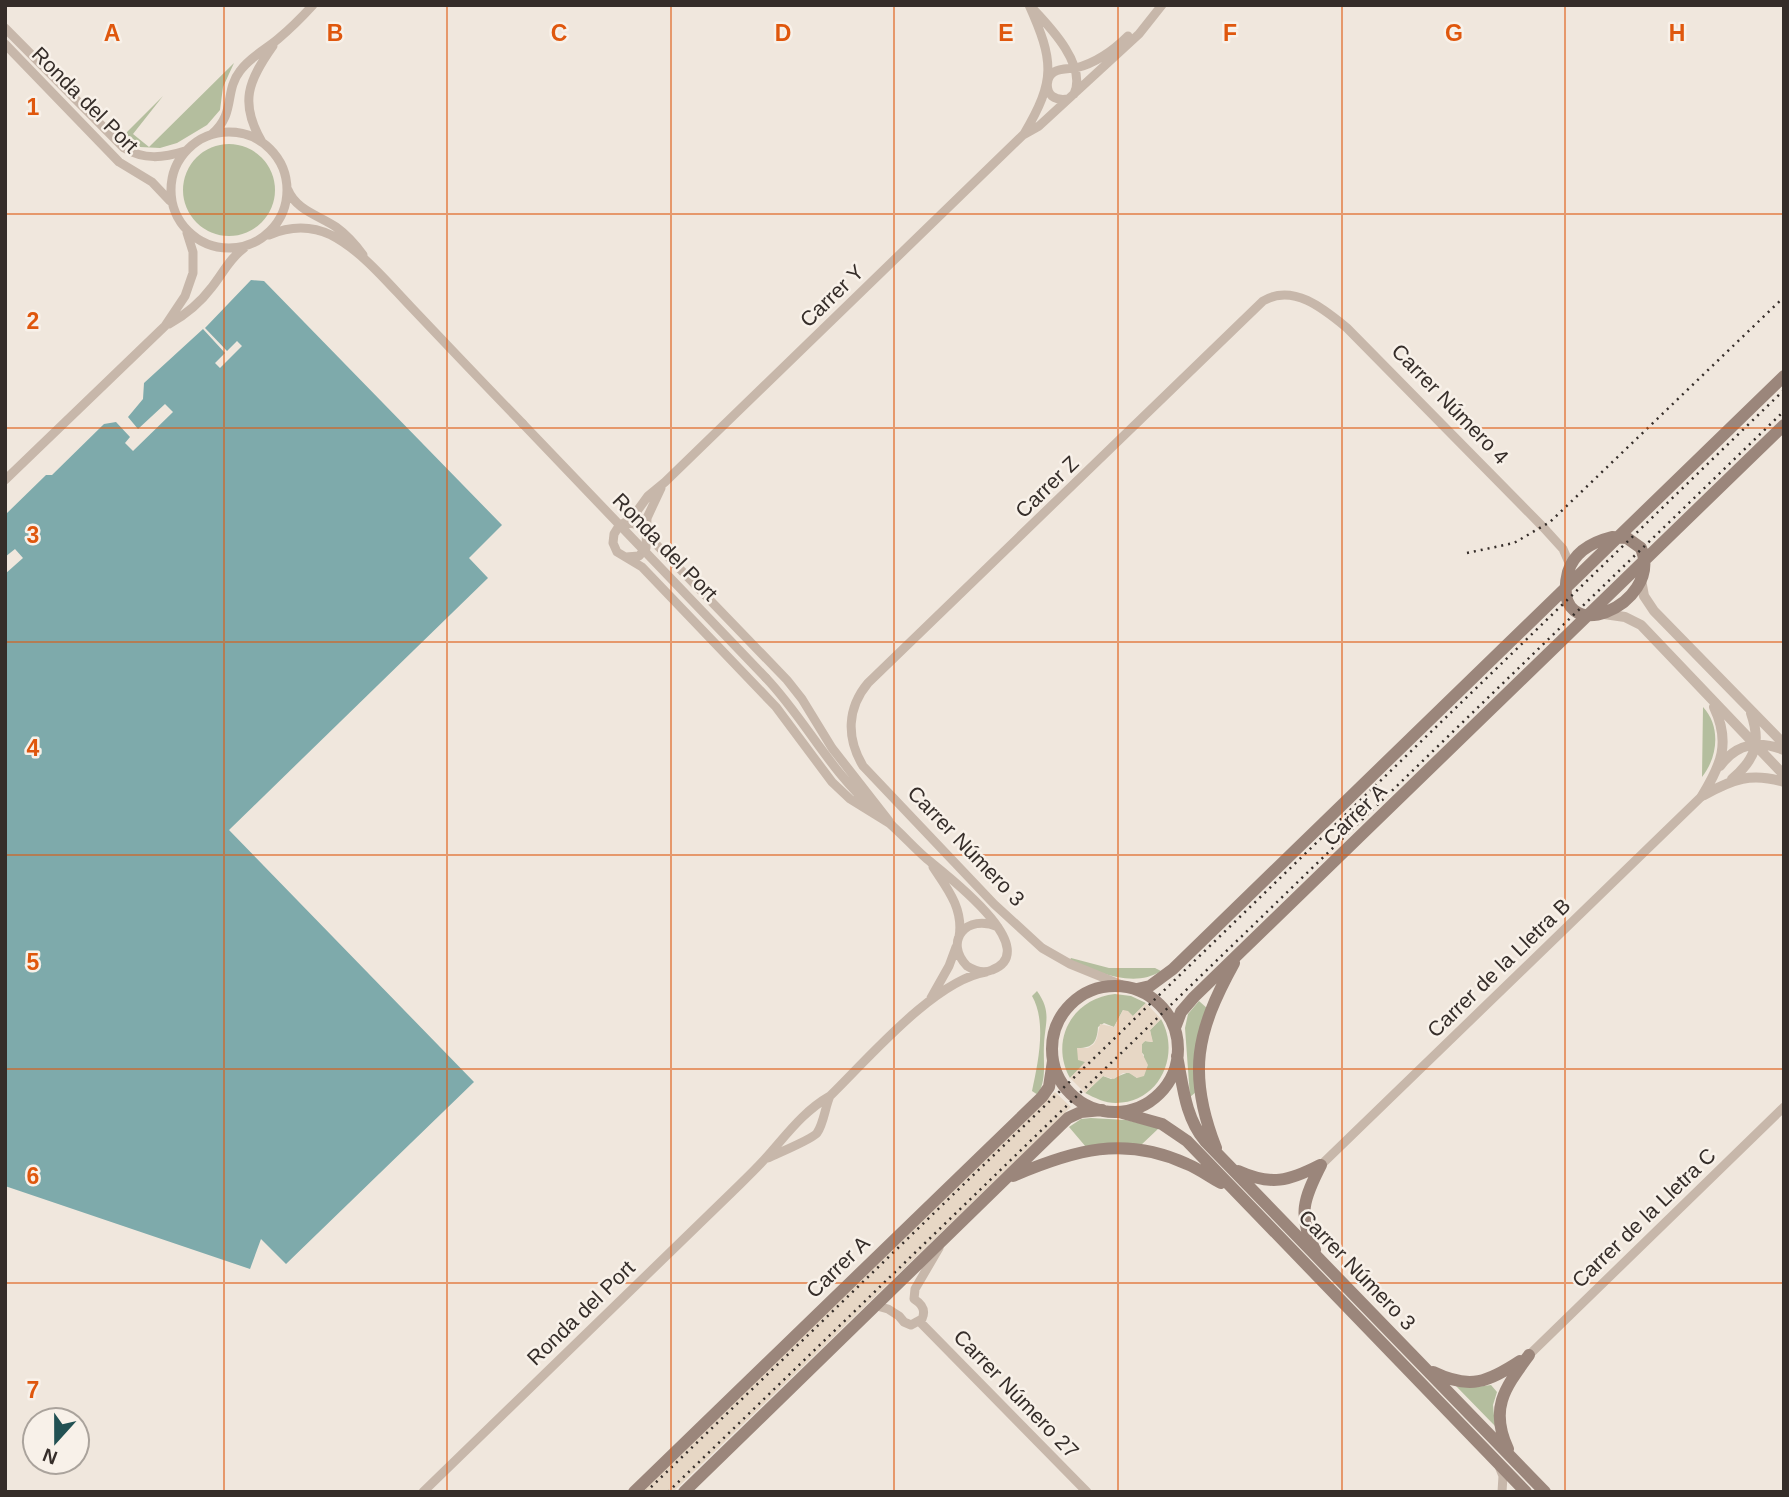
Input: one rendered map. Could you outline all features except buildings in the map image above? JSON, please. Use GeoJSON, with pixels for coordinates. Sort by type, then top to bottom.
{"type":"FeatureCollection","features":[{"type":"Feature","properties":{"kind":"main road"},"geometry":{"type":"LineString","coordinates":[[1565,590],[1784,376]]}},
{"type":"Feature","properties":{"kind":"main road"},"geometry":{"type":"LineString","coordinates":[[1586,616],[1784,425]]}},
{"type":"Feature","properties":{"kind":"main road"},"geometry":{"type":"LineString","coordinates":[[1618,537],[1637,543],[1641,548],[1644,561],[1641,578],[1624,603],[1604,614],[1586,616],[1574,611],[1569,606],[1565,590],[1570,565],[1579,552],[1603,539],[1618,537]]}},
{"type":"Feature","properties":{"kind":"main road","name":"Carrer A"},"geometry":{"type":"LineString","coordinates":[[1133,988],[1150,986],[1173,969],[1565,590]]}},
{"type":"Feature","properties":{"kind":"main road","name":"Carrer A"},"geometry":{"type":"LineString","coordinates":[[1175,1028],[1184,1008],[1586,616]]}},
{"type":"Feature","properties":{"kind":"main road"},"geometry":{"type":"LineString","coordinates":[[1219,1155],[1206,1123],[1200,1096],[1199,1055],[1210,1012],[1240,952]]}},
{"type":"Feature","properties":{"kind":"main road"},"geometry":{"type":"LineString","coordinates":[[684,1492],[1068,1118],[1081,1112],[1119,1112],[1143,1106],[1158,1096],[1173,1075],[1177,1056],[1175,1028],[1161,1004],[1133,988],[1097,988],[1072,1002],[1057,1024],[1052,1046],[1053,1061],[1061,1080],[1071,1093],[1102,1110]]}},
{"type":"Feature","properties":{"kind":"main road","name":"Carrer Número 3"},"geometry":{"type":"LineString","coordinates":[[1177,1056],[1193,1124],[1219,1155],[1545,1492]]}},
{"type":"Feature","properties":{"kind":"main road","name":"Carrer A"},"geometry":{"type":"LineString","coordinates":[[634,1492],[1042,1097],[1049,1087],[1053,1061]]}},
{"type":"Feature","properties":{"kind":"main road","name":"Carrer Número 3"},"geometry":{"type":"LineString","coordinates":[[1119,1112],[1154,1120],[1175,1132],[1199,1154],[1526,1492]]}},
{"type":"Feature","properties":{"kind":"main road"},"geometry":{"type":"LineString","coordinates":[[1007,1179],[1081,1151],[1118,1147],[1173,1158],[1229,1187]]}},
{"type":"Feature","properties":{"kind":"main road"},"geometry":{"type":"LineString","coordinates":[[1231,1167],[1258,1178],[1279,1181],[1298,1177],[1321,1165]]}},
{"type":"Feature","properties":{"kind":"main road"},"geometry":{"type":"LineString","coordinates":[[1320,1260],[1308,1236],[1304,1208],[1305,1198],[1321,1165]]}},
{"type":"Feature","properties":{"kind":"main road"},"geometry":{"type":"LineString","coordinates":[[1426,1369],[1452,1380],[1480,1382],[1498,1375],[1529,1355]]}},
{"type":"Feature","properties":{"kind":"main road"},"geometry":{"type":"LineString","coordinates":[[1512,1457],[1500,1428],[1499,1406],[1505,1388],[1529,1355]]}},
{"type":"Feature","properties":{"kind":"street"},"geometry":{"type":"LineString","coordinates":[[5,480],[165,326],[186,296],[193,274],[193,252],[173,206],[171,182],[178,162],[186,150],[220,127],[228,114],[232,87],[238,74],[313,5]]}},
{"type":"Feature","properties":{"kind":"street"},"geometry":{"type":"LineString","coordinates":[[1029,5],[1058,36],[1074,68],[1077,81],[1072,97]]}},
{"type":"Feature","properties":{"kind":"street"},"geometry":{"type":"LineString","coordinates":[[1029,5],[1046,45],[1048,89],[1052,96],[1060,100],[1072,97]]}},
{"type":"Feature","properties":{"kind":"street"},"geometry":{"type":"LineString","coordinates":[[1023,135],[1040,106],[1047,81],[1053,72],[1074,68],[1111,51],[1155,5]]}},
{"type":"Feature","properties":{"kind":"street"},"geometry":{"type":"LineString","coordinates":[[1023,135],[1039,126],[1072,97],[1145,28],[1163,5]]}},
{"type":"Feature","properties":{"kind":"street","name":"Ronda del Port"},"geometry":{"type":"LineString","coordinates":[[5,28],[124,148],[137,155],[156,157],[186,150]]}},
{"type":"Feature","properties":{"kind":"street"},"geometry":{"type":"LineString","coordinates":[[263,143],[250,116],[248,97],[257,68],[278,39]]}},
{"type":"Feature","properties":{"kind":"street","name":"Ronda del Port"},"geometry":{"type":"LineString","coordinates":[[5,44],[119,163],[160,188],[173,206]]}},
{"type":"Feature","properties":{"kind":"street"},"geometry":{"type":"LineString","coordinates":[[1063,70],[1074,74],[1077,81]]}},
{"type":"Feature","properties":{"kind":"street"},"geometry":{"type":"LineString","coordinates":[[208,137],[236,133],[251,136],[263,143],[279,160],[295,202],[346,235],[370,265]]}},
{"type":"Feature","properties":{"kind":"street","name":"Carrer Y"},"geometry":{"type":"LineString","coordinates":[[624,524],[632,518],[648,496],[1023,135]]}},
{"type":"Feature","properties":{"kind":"street"},"geometry":{"type":"LineString","coordinates":[[260,238],[279,219],[286,201],[287,186]]}},
{"type":"Feature","properties":{"kind":"street"},"geometry":{"type":"LineString","coordinates":[[184,227],[204,243],[215,246],[227,248],[250,244]]}},
{"type":"Feature","properties":{"kind":"street"},"geometry":{"type":"LineString","coordinates":[[165,326],[190,312],[230,260],[250,244],[289,228],[314,229],[338,240],[370,265]]}},
{"type":"Feature","properties":{"kind":"street","name":"Ronda del Port"},"geometry":{"type":"LineString","coordinates":[[370,265],[766,678],[794,708],[836,771],[927,859]]}},
{"type":"Feature","properties":{"kind":"street","name":"Carrer Número 4"},"geometry":{"type":"LineString","coordinates":[[1282,294],[1307,301],[1347,328],[1550,534],[1563,549],[1570,565]]}},
{"type":"Feature","properties":{"kind":"street","name":"Carrer Z"},"geometry":{"type":"LineString","coordinates":[[851,718],[858,698],[869,683],[1263,301],[1282,294]]}},
{"type":"Feature","properties":{"kind":"street"},"geometry":{"type":"LineString","coordinates":[[624,557],[635,557],[644,552],[647,544],[647,518],[664,482]]}},
{"type":"Feature","properties":{"kind":"street"},"geometry":{"type":"LineString","coordinates":[[624,524],[637,524],[787,680],[832,748],[892,825],[842,793],[776,707],[642,567],[617,552],[613,543],[616,530],[624,524]]}},
{"type":"Feature","properties":{"kind":"street"},"geometry":{"type":"LineString","coordinates":[[1641,578],[1644,596],[1654,611],[1784,744]]}},
{"type":"Feature","properties":{"kind":"street"},"geometry":{"type":"LineString","coordinates":[[1604,614],[1625,617],[1641,625],[1784,775]]}},
{"type":"Feature","properties":{"kind":"street"},"geometry":{"type":"LineString","coordinates":[[1711,699],[1722,728],[1723,747],[1717,772]]}},
{"type":"Feature","properties":{"kind":"street"},"geometry":{"type":"LineString","coordinates":[[1702,796],[1727,783],[1747,766],[1755,744],[1756,727],[1750,709]]}},
{"type":"Feature","properties":{"kind":"street","name":"Carrer Número 3"},"geometry":{"type":"LineString","coordinates":[[851,718],[853,746],[863,766],[1000,909],[1055,957],[1133,988]]}},
{"type":"Feature","properties":{"kind":"street"},"geometry":{"type":"LineString","coordinates":[[1702,796],[1734,750],[1755,744],[1784,750]]}},
{"type":"Feature","properties":{"kind":"street"},"geometry":{"type":"LineString","coordinates":[[1727,783],[1755,776],[1784,782]]}},
{"type":"Feature","properties":{"kind":"street","name":"Carrer de la Lletra B"},"geometry":{"type":"LineString","coordinates":[[1321,1165],[1702,796]]}},
{"type":"Feature","properties":{"kind":"street"},"geometry":{"type":"LineString","coordinates":[[927,859],[951,877],[998,926],[1006,938],[1007,954],[999,966],[986,972],[968,975],[930,999]]}},
{"type":"Feature","properties":{"kind":"street","name":"Carrer Número 3"},"geometry":{"type":"LineString","coordinates":[[927,859],[955,902],[960,920],[958,941]]}},
{"type":"Feature","properties":{"kind":"street"},"geometry":{"type":"LineString","coordinates":[[930,999],[949,966],[965,928],[976,922],[998,926]]}},
{"type":"Feature","properties":{"kind":"street"},"geometry":{"type":"LineString","coordinates":[[958,941],[959,957],[967,966],[986,972]]}},
{"type":"Feature","properties":{"kind":"street","name":"Ronda del Port"},"geometry":{"type":"LineString","coordinates":[[423,1492],[764,1160],[797,1122],[816,1104],[830,1096],[930,999]]}},
{"type":"Feature","properties":{"kind":"street","name":"Ronda del Port"},"geometry":{"type":"LineString","coordinates":[[764,1160],[817,1134],[830,1096]]}},
{"type":"Feature","properties":{"kind":"street","name":"Carrer de la Lletra C"},"geometry":{"type":"LineString","coordinates":[[1529,1355],[1784,1107]]}},
{"type":"Feature","properties":{"kind":"street"},"geometry":{"type":"LineString","coordinates":[[877,1306],[888,1308],[907,1324],[920,1322],[924,1311],[914,1299],[915,1289],[943,1240]]}},
{"type":"Feature","properties":{"kind":"street","name":"Carrer Número 27"},"geometry":{"type":"LineString","coordinates":[[920,1322],[1087,1492]]}},
{"type":"Feature","properties":{"kind":"street"},"geometry":{"type":"LineString","coordinates":[[1497,1461],[1503,1476],[1502,1492]]}},
{"type":"Feature","properties":{"kind":"green space"},"geometry":{"type":"Polygon","coordinates":[[[234,63],[223,87],[220,110],[207,125],[177,143],[160,148],[140,147],[122,137],[163,96],[133,134],[149,147],[234,63]]]}},
{"type":"Feature","properties":{"kind":"green space"},"geometry":{"type":"Polygon","coordinates":[[[229,144],[247,148],[261,158],[271,172],[275,190],[271,208],[261,222],[247,232],[229,236],[211,232],[197,222],[187,208],[183,190],[187,172],[197,158],[211,148],[229,144]]]}},
{"type":"Feature","properties":{"kind":"green space"},"geometry":{"type":"Polygon","coordinates":[[[1703,707],[1713,723],[1715,742],[1711,760],[1702,777],[1703,707]]]}},
{"type":"Feature","properties":{"kind":"green space"},"geometry":{"type":"Polygon","coordinates":[[[1071,958],[1109,968],[1155,968],[1161,971],[1150,976],[1127,978],[1091,969],[1069,961],[1071,958]]]}},
{"type":"Feature","properties":{"kind":"green space"},"geometry":{"type":"Polygon","coordinates":[[[1037,991],[1045,1005],[1046,1017],[1044,1076],[1038,1095],[1032,1091],[1040,1043],[1037,1006],[1032,996],[1037,991]]]}},
{"type":"Feature","properties":{"kind":"green space"},"geometry":{"type":"Polygon","coordinates":[[[1115,994],[1131,996],[1146,1003],[1132,1017],[1123,1010],[1114,1027],[1104,1023],[1098,1027],[1093,1043],[1078,1048],[1078,1059],[1086,1062],[1070,1078],[1062,1049],[1069,1023],[1087,1003],[1115,994]]]}},
{"type":"Feature","properties":{"kind":"green space"},"geometry":{"type":"Polygon","coordinates":[[[1199,1001],[1208,1009],[1196,1092],[1190,1097],[1185,1028],[1188,1014],[1199,1001]]]}},
{"type":"Feature","properties":{"kind":"green space"},"geometry":{"type":"Polygon","coordinates":[[[1161,1019],[1169,1047],[1167,1061],[1155,1086],[1131,1101],[1116,1103],[1085,1093],[1103,1076],[1111,1079],[1129,1072],[1137,1078],[1144,1055],[1141,1046],[1145,1041],[1152,1042],[1150,1030],[1161,1019]]]}},
{"type":"Feature","properties":{"kind":"green space"},"geometry":{"type":"Polygon","coordinates":[[[1081,1119],[1126,1120],[1159,1128],[1140,1146],[1086,1147],[1069,1127],[1081,1119]]]}},
{"type":"Feature","properties":{"kind":"green space"},"geometry":{"type":"Polygon","coordinates":[[[1455,1385],[1491,1385],[1497,1392],[1493,1405],[1495,1426],[1455,1385]]]}},
{"type":"Feature","properties":{"kind":"shaded area"},"geometry":{"type":"Polygon","coordinates":[[[1146,1003],[1161,1019],[1150,1030],[1153,1042],[1145,1041],[1142,1044],[1142,1053],[1148,1065],[1144,1076],[1137,1078],[1123,1073],[1114,1079],[1103,1076],[1085,1093],[1070,1078],[1085,1062],[1078,1060],[1077,1048],[1088,1048],[1094,1044],[1100,1024],[1114,1027],[1123,1010],[1133,1016],[1146,1003]]]}},
{"type":"Feature","properties":{"kind":"shaded area"},"geometry":{"type":"Polygon","coordinates":[[[1055,1092],[1071,1107],[673,1492],[642,1492],[1055,1092]]]}},
{"type":"Feature","properties":{"kind":"water"},"geometry":{"type":"Polygon","coordinates":[[[251,280],[264,281],[502,525],[469,558],[488,578],[229,830],[474,1082],[286,1264],[261,1239],[250,1269],[5,1186],[5,574],[23,558],[15,549],[5,557],[5,515],[46,475],[52,475],[104,424],[116,422],[130,437],[125,443],[133,451],[173,412],[165,404],[138,429],[128,417],[143,399],[144,383],[203,329],[225,353],[215,363],[220,368],[242,346],[237,341],[227,351],[205,328],[251,280]]]}},
{"type":"Feature","properties":{"kind":"railway"},"geometry":{"type":"LineString","coordinates":[[1467,553],[1514,543],[1550,522],[1784,297]]}},
{"type":"Feature","properties":{"kind":"railway"},"geometry":{"type":"LineString","coordinates":[[646,1492],[1784,390]]}},
{"type":"Feature","properties":{"kind":"railway"},"geometry":{"type":"LineString","coordinates":[[668,1492],[1784,411]]}}]}
